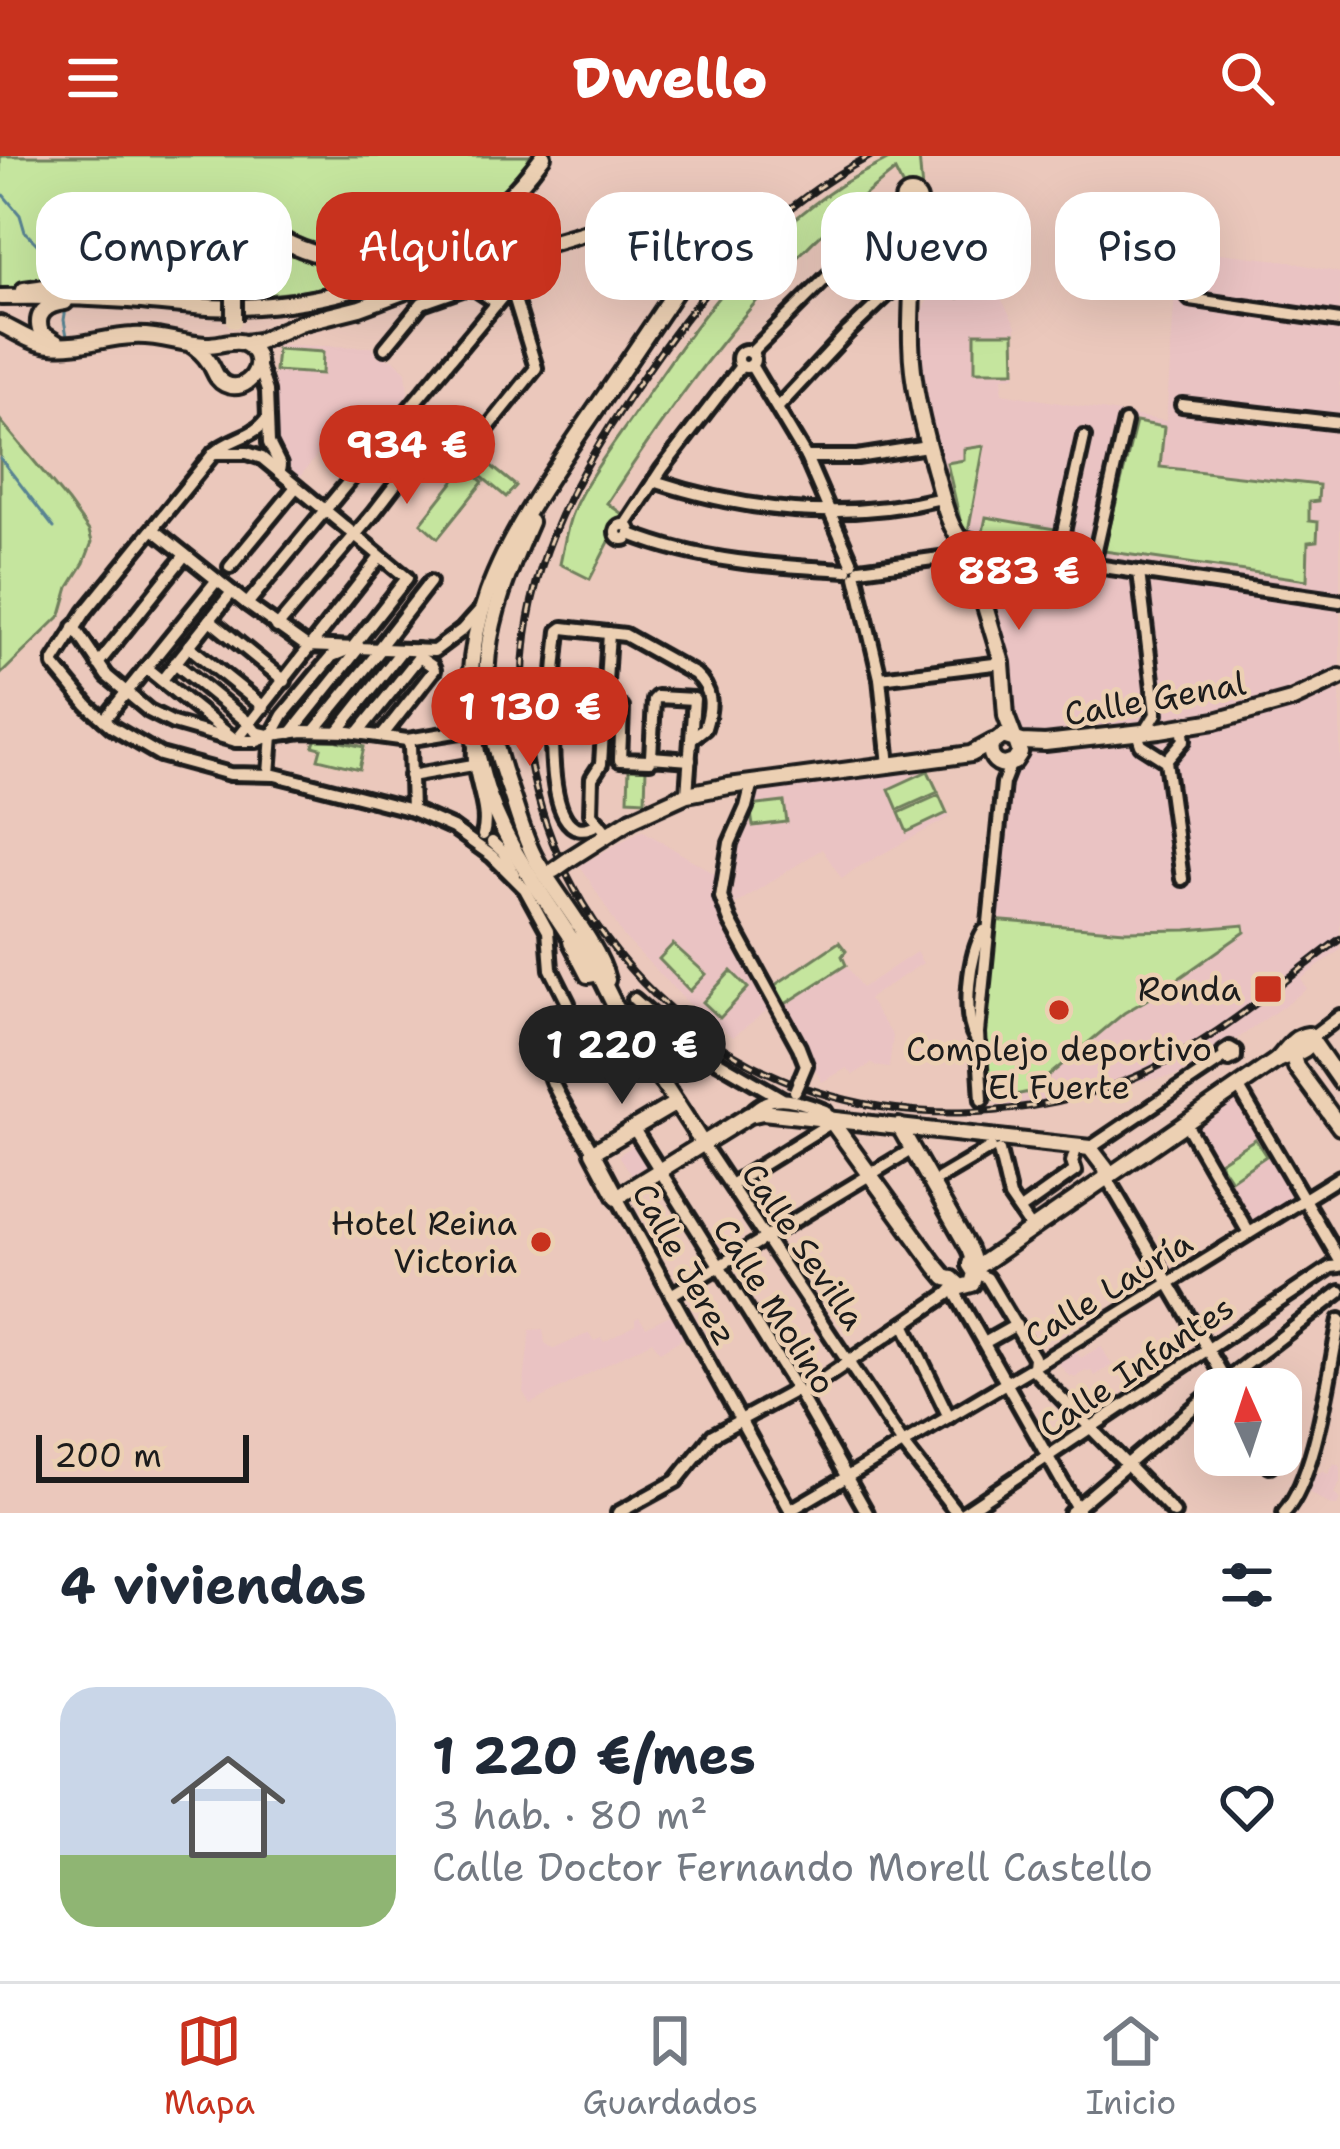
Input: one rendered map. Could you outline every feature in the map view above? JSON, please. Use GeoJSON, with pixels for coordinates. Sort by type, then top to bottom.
{"type":"FeatureCollection","features":[{"type":"Feature","properties":{"kind":"main road"},"geometry":{"type":"LineString","coordinates":[[514,192],[543,156]]}},
{"type":"Feature","properties":{"kind":"main road"},"geometry":{"type":"LineString","coordinates":[[561,240],[665,209],[694,214],[703,242],[698,258],[575,439]]}},
{"type":"Feature","properties":{"kind":"main road"},"geometry":{"type":"LineString","coordinates":[[0,294],[36,288]]}},
{"type":"Feature","properties":{"kind":"main road"},"geometry":{"type":"LineString","coordinates":[[0,294],[36,296]]}},
{"type":"Feature","properties":{"kind":"main road"},"geometry":{"type":"LineString","coordinates":[[117,300],[227,307],[316,297]]}},
{"type":"Feature","properties":{"kind":"main road"},"geometry":{"type":"LineString","coordinates":[[61,345],[41,333],[40,314],[49,304],[74,300]]}},
{"type":"Feature","properties":{"kind":"main road"},"geometry":{"type":"LineString","coordinates":[[212,367],[214,354],[225,344],[234,323],[234,300]]}},
{"type":"Feature","properties":{"kind":"main road"},"geometry":{"type":"LineString","coordinates":[[0,324],[43,344],[134,335],[189,343],[244,343],[382,300]]}},
{"type":"Feature","properties":{"kind":"main road"},"geometry":{"type":"LineString","coordinates":[[912,300],[913,370],[927,446],[958,549],[974,543],[1002,663],[1006,716],[1020,747],[1005,762]]}},
{"type":"Feature","properties":{"kind":"main road"},"geometry":{"type":"LineString","coordinates":[[234,323],[257,360]]}},
{"type":"Feature","properties":{"kind":"main road"},"geometry":{"type":"LineString","coordinates":[[189,343],[230,386],[244,384],[254,375],[257,360],[275,334]]}},
{"type":"Feature","properties":{"kind":"main road","name":"Calle Sevilla"},"geometry":{"type":"LineString","coordinates":[[575,439],[509,542],[473,622],[478,678],[488,700],[492,734],[529,844],[549,872],[598,966]]}},
{"type":"Feature","properties":{"kind":"main road","name":"Calle Sevilla"},"geometry":{"type":"LineString","coordinates":[[575,439],[507,573],[471,701],[483,778],[505,834],[570,937],[584,971],[593,976],[598,966]]}},
{"type":"Feature","properties":{"kind":"main road"},"geometry":{"type":"LineString","coordinates":[[473,622],[488,640]]}},
{"type":"Feature","properties":{"kind":"main road","name":"Calle Genal"},"geometry":{"type":"LineString","coordinates":[[1016,740],[1045,743],[1215,721],[1291,700],[1340,677]]}},
{"type":"Feature","properties":{"kind":"main road"},"geometry":{"type":"LineString","coordinates":[[471,701],[477,694],[488,700]]}},
{"type":"Feature","properties":{"kind":"main road"},"geometry":{"type":"LineString","coordinates":[[1005,762],[990,751],[1006,716]]}},
{"type":"Feature","properties":{"kind":"main road"},"geometry":{"type":"LineString","coordinates":[[971,754],[1003,736],[1016,740]]}},
{"type":"Feature","properties":{"kind":"main road","name":"Calle Genal"},"geometry":{"type":"LineString","coordinates":[[1005,762],[1045,743]]}},
{"type":"Feature","properties":{"kind":"main road"},"geometry":{"type":"LineString","coordinates":[[549,872],[603,828],[688,794],[971,754],[1005,762]]}},
{"type":"Feature","properties":{"kind":"main road","name":"Calle Sevilla"},"geometry":{"type":"LineString","coordinates":[[598,966],[603,965],[613,1004],[702,1143]]}},
{"type":"Feature","properties":{"kind":"main road"},"geometry":{"type":"LineString","coordinates":[[973,1269],[1239,1088],[1309,1047],[1312,1036]]}},
{"type":"Feature","properties":{"kind":"main road"},"geometry":{"type":"LineString","coordinates":[[1312,1036],[1340,1081]]}},
{"type":"Feature","properties":{"kind":"main road"},"geometry":{"type":"LineString","coordinates":[[1290,1057],[1311,1076],[1340,1127]]}},
{"type":"Feature","properties":{"kind":"main road"},"geometry":{"type":"LineString","coordinates":[[593,1153],[676,1103]]}},
{"type":"Feature","properties":{"kind":"main road"},"geometry":{"type":"LineString","coordinates":[[617,1197],[759,1110],[898,1126],[990,1145],[1020,1141],[1083,1147],[1106,1169],[1107,1178]]}},
{"type":"Feature","properties":{"kind":"main road"},"geometry":{"type":"LineString","coordinates":[[831,1120],[944,1276],[955,1283]]}},
{"type":"Feature","properties":{"kind":"main road"},"geometry":{"type":"LineString","coordinates":[[898,1126],[967,1245],[973,1269]]}},
{"type":"Feature","properties":{"kind":"main road","name":"Calle Jerez"},"geometry":{"type":"LineString","coordinates":[[593,1153],[617,1197]]}},
{"type":"Feature","properties":{"kind":"main road"},"geometry":{"type":"LineString","coordinates":[[955,1283],[952,1271],[956,1265],[973,1269]]}},
{"type":"Feature","properties":{"kind":"street"},"geometry":{"type":"LineString","coordinates":[[821,282],[748,361],[654,481],[628,529],[732,562],[784,568],[854,570],[958,549]]}},
{"type":"Feature","properties":{"kind":"street"},"geometry":{"type":"LineString","coordinates":[[247,604],[496,302],[476,289],[465,288],[422,303],[386,348]]}},
{"type":"Feature","properties":{"kind":"street"},"geometry":{"type":"LineString","coordinates":[[466,454],[536,368],[516,300]]}},
{"type":"Feature","properties":{"kind":"street"},"geometry":{"type":"LineString","coordinates":[[778,407],[882,300]]}},
{"type":"Feature","properties":{"kind":"street"},"geometry":{"type":"LineString","coordinates":[[1202,300],[1340,322]]}},
{"type":"Feature","properties":{"kind":"street"},"geometry":{"type":"LineString","coordinates":[[257,360],[267,391],[269,443],[279,472]]}},
{"type":"Feature","properties":{"kind":"street"},"geometry":{"type":"LineString","coordinates":[[748,361],[806,458],[854,570],[880,678],[889,765]]}},
{"type":"Feature","properties":{"kind":"street"},"geometry":{"type":"LineString","coordinates":[[244,384],[267,398]]}},
{"type":"Feature","properties":{"kind":"street"},"geometry":{"type":"LineString","coordinates":[[1182,405],[1340,422]]}},
{"type":"Feature","properties":{"kind":"street"},"geometry":{"type":"LineString","coordinates":[[266,420],[214,453],[74,628],[98,664],[149,712],[236,741],[314,731],[407,740],[474,734],[473,765],[486,830],[481,840]]}},
{"type":"Feature","properties":{"kind":"street"},"geometry":{"type":"LineString","coordinates":[[1093,564],[1125,422]]}},
{"type":"Feature","properties":{"kind":"street"},"geometry":{"type":"LineString","coordinates":[[1057,559],[1084,437]]}},
{"type":"Feature","properties":{"kind":"street"},"geometry":{"type":"LineString","coordinates":[[277,627],[424,446]]}},
{"type":"Feature","properties":{"kind":"street"},"geometry":{"type":"LineString","coordinates":[[806,458],[857,457],[927,446]]}},
{"type":"Feature","properties":{"kind":"street"},"geometry":{"type":"LineString","coordinates":[[214,453],[254,454],[407,578],[290,733]]}},
{"type":"Feature","properties":{"kind":"street"},"geometry":{"type":"LineString","coordinates":[[654,481],[742,505],[831,512],[887,509],[942,498]]}},
{"type":"Feature","properties":{"kind":"street"},"geometry":{"type":"LineString","coordinates":[[230,567],[296,488]]}},
{"type":"Feature","properties":{"kind":"street"},"geometry":{"type":"LineString","coordinates":[[153,529],[299,643],[402,650],[418,654],[433,666],[382,736]]}},
{"type":"Feature","properties":{"kind":"street"},"geometry":{"type":"LineString","coordinates":[[98,664],[185,555]]}},
{"type":"Feature","properties":{"kind":"street"},"geometry":{"type":"LineString","coordinates":[[975,556],[1057,559],[1340,601]]}},
{"type":"Feature","properties":{"kind":"street"},"geometry":{"type":"LineString","coordinates":[[236,741],[380,557]]}},
{"type":"Feature","properties":{"kind":"street"},"geometry":{"type":"LineString","coordinates":[[1139,572],[1156,714],[1141,733],[1141,745],[1166,761]]}},
{"type":"Feature","properties":{"kind":"street"},"geometry":{"type":"LineString","coordinates":[[104,720],[217,580]]}},
{"type":"Feature","properties":{"kind":"street"},"geometry":{"type":"LineString","coordinates":[[314,731],[430,582]]}},
{"type":"Feature","properties":{"kind":"street"},"geometry":{"type":"LineString","coordinates":[[162,680],[232,592]]}},
{"type":"Feature","properties":{"kind":"street"},"geometry":{"type":"LineString","coordinates":[[209,620],[285,681]]}},
{"type":"Feature","properties":{"kind":"street"},"geometry":{"type":"LineString","coordinates":[[358,733],[418,654],[434,651],[473,622]]}},
{"type":"Feature","properties":{"kind":"street","name":"Calle Jerez"},"geometry":{"type":"LineString","coordinates":[[74,628],[54,665],[72,690],[133,741],[160,755],[230,774],[268,774],[412,810],[481,840],[515,877],[548,931],[550,969],[568,1004],[548,1036],[547,1068],[593,1153]]}},
{"type":"Feature","properties":{"kind":"street"},"geometry":{"type":"LineString","coordinates":[[603,828],[575,828],[566,822],[554,792],[559,631],[625,635],[703,681],[711,697],[709,716],[706,728],[692,738]]}},
{"type":"Feature","properties":{"kind":"street"},"geometry":{"type":"LineString","coordinates":[[603,828],[591,814],[592,778],[601,764],[609,633]]}},
{"type":"Feature","properties":{"kind":"street"},"geometry":{"type":"LineString","coordinates":[[188,646],[264,707]]}},
{"type":"Feature","properties":{"kind":"street"},"geometry":{"type":"LineString","coordinates":[[268,774],[272,735],[283,715],[332,656],[356,648]]}},
{"type":"Feature","properties":{"kind":"street"},"geometry":{"type":"LineString","coordinates":[[338,731],[402,650]]}},
{"type":"Feature","properties":{"kind":"street"},"geometry":{"type":"LineString","coordinates":[[175,663],[256,732],[272,735]]}},
{"type":"Feature","properties":{"kind":"street"},"geometry":{"type":"LineString","coordinates":[[880,678],[1002,663]]}},
{"type":"Feature","properties":{"kind":"street"},"geometry":{"type":"LineString","coordinates":[[146,668],[236,741]]}},
{"type":"Feature","properties":{"kind":"street"},"geometry":{"type":"LineString","coordinates":[[622,708],[620,760],[650,761],[656,699],[694,700],[688,794]]}},
{"type":"Feature","properties":{"kind":"street"},"geometry":{"type":"LineString","coordinates":[[1156,714],[1178,727],[1184,740],[1166,761],[1182,879]]}},
{"type":"Feature","properties":{"kind":"street"},"geometry":{"type":"LineString","coordinates":[[407,740],[412,810]]}},
{"type":"Feature","properties":{"kind":"street"},"geometry":{"type":"LineString","coordinates":[[651,757],[690,760]]}},
{"type":"Feature","properties":{"kind":"street"},"geometry":{"type":"LineString","coordinates":[[982,1100],[980,1048],[969,1023],[972,962],[989,914],[1005,762]]}},
{"type":"Feature","properties":{"kind":"street"},"geometry":{"type":"LineString","coordinates":[[410,776],[473,765]]}},
{"type":"Feature","properties":{"kind":"street"},"geometry":{"type":"LineString","coordinates":[[752,783],[730,843],[721,897],[806,1065],[789,1096],[759,1110]]}},
{"type":"Feature","properties":{"kind":"street"},"geometry":{"type":"LineString","coordinates":[[634,999],[681,1040],[826,1111],[831,1120],[732,1184]]}},
{"type":"Feature","properties":{"kind":"street"},"geometry":{"type":"LineString","coordinates":[[1312,1036],[1340,1016]]}},
{"type":"Feature","properties":{"kind":"street"},"geometry":{"type":"LineString","coordinates":[[1020,1210],[1075,1171],[1072,1162],[1083,1147],[1225,1057]]}},
{"type":"Feature","properties":{"kind":"street"},"geometry":{"type":"LineString","coordinates":[[1239,1088],[1340,1263]]}},
{"type":"Feature","properties":{"kind":"street"},"geometry":{"type":"LineString","coordinates":[[1186,1124],[1249,1233]]}},
{"type":"Feature","properties":{"kind":"street","name":"Calle Molino"},"geometry":{"type":"LineString","coordinates":[[634,1129],[867,1513]]}},
{"type":"Feature","properties":{"kind":"street","name":"Calle Sevilla"},"geometry":{"type":"LineString","coordinates":[[702,1143],[903,1444],[960,1513]]}},
{"type":"Feature","properties":{"kind":"street"},"geometry":{"type":"LineString","coordinates":[[940,1178],[990,1145],[1008,1178],[1010,1197],[1032,1228]]}},
{"type":"Feature","properties":{"kind":"street"},"geometry":{"type":"LineString","coordinates":[[671,1295],[911,1150]]}},
{"type":"Feature","properties":{"kind":"street","name":"Calle Lauría"},"geometry":{"type":"LineString","coordinates":[[792,1511],[1340,1177]]}},
{"type":"Feature","properties":{"kind":"street"},"geometry":{"type":"LineString","coordinates":[[1107,1178],[1219,1368]]}},
{"type":"Feature","properties":{"kind":"street","name":"Calle Jerez"},"geometry":{"type":"LineString","coordinates":[[617,1197],[792,1511]]}},
{"type":"Feature","properties":{"kind":"street","name":"Calle Infantes"},"geometry":{"type":"LineString","coordinates":[[960,1513],[1340,1263]]}},
{"type":"Feature","properties":{"kind":"street"},"geometry":{"type":"LineString","coordinates":[[973,1269],[987,1278],[1016,1325],[1034,1357],[1033,1367],[1174,1513]]}},
{"type":"Feature","properties":{"kind":"street"},"geometry":{"type":"LineString","coordinates":[[623,1512],[676,1481],[709,1440],[849,1362],[955,1283]]}},
{"type":"Feature","properties":{"kind":"street"},"geometry":{"type":"LineString","coordinates":[[955,1283],[957,1296],[1075,1511],[1194,1411]]}},
{"type":"Feature","properties":{"kind":"street"},"geometry":{"type":"LineString","coordinates":[[1248,1368],[1340,1292]]}},
{"type":"Feature","properties":{"kind":"street"},"geometry":{"type":"LineString","coordinates":[[1284,1513],[1298,1496],[1340,1320]]}},
{"type":"Feature","properties":{"kind":"street"},"geometry":{"type":"LineString","coordinates":[[904,1324],[949,1417]]}},
{"type":"Feature","properties":{"kind":"street"},"geometry":{"type":"LineString","coordinates":[[984,1343],[1016,1325]]}},
{"type":"Feature","properties":{"kind":"shaded area"},"geometry":{"type":"Polygon","coordinates":[[[1220,253],[1340,273],[1340,950],[1301,979],[1307,989],[1177,1076],[1138,1081],[1035,1109],[998,1112],[997,1100],[986,1101],[985,1001],[1002,774],[1022,749],[935,440],[920,366],[924,307],[928,300],[1002,300],[1016,326],[1015,376],[1003,377],[1002,393],[1166,421],[1174,300],[1220,300],[1220,253]]]}},
{"type":"Feature","properties":{"kind":"shaded area"},"geometry":{"type":"Polygon","coordinates":[[[275,345],[372,347],[377,356],[394,360],[406,372],[406,398],[394,414],[365,413],[345,436],[340,432],[332,437],[298,479],[273,441],[275,345]]]}},
{"type":"Feature","properties":{"kind":"shaded area"},"geometry":{"type":"Polygon","coordinates":[[[928,768],[950,817],[842,879],[822,849],[731,907],[726,891],[733,843],[758,790],[928,768]]]}},
{"type":"Feature","properties":{"kind":"shaded area"},"geometry":{"type":"Polygon","coordinates":[[[642,830],[720,877],[716,901],[734,945],[771,1007],[733,1037],[688,1003],[624,937],[580,865],[642,830]]]}},
{"type":"Feature","properties":{"kind":"shaded area"},"geometry":{"type":"Polygon","coordinates":[[[838,941],[846,951],[842,958],[862,988],[916,952],[923,963],[868,999],[893,1036],[889,1068],[872,1063],[853,1075],[847,1068],[822,1082],[771,985],[838,941]]]}},
{"type":"Feature","properties":{"kind":"shaded area"},"geometry":{"type":"Polygon","coordinates":[[[1236,1097],[1294,1200],[1253,1225],[1194,1125],[1236,1097]]]}},
{"type":"Feature","properties":{"kind":"shaded area"},"geometry":{"type":"Polygon","coordinates":[[[637,1143],[650,1166],[633,1177],[619,1155],[637,1143]]]}},
{"type":"Feature","properties":{"kind":"shaded area"},"geometry":{"type":"Polygon","coordinates":[[[672,1314],[685,1337],[660,1352],[652,1341],[530,1404],[523,1392],[530,1330],[543,1329],[545,1343],[554,1349],[589,1333],[594,1341],[601,1338],[604,1342],[635,1325],[639,1317],[646,1327],[672,1314]]]}},
{"type":"Feature","properties":{"kind":"shaded area"},"geometry":{"type":"Polygon","coordinates":[[[1101,1346],[1112,1365],[1095,1376],[1085,1370],[1070,1377],[1055,1359],[1072,1347],[1081,1358],[1101,1346]]]}},
{"type":"Feature","properties":{"kind":"shaded area"},"geometry":{"type":"Polygon","coordinates":[[[1334,1463],[1340,1466],[1334,1493],[1340,1500],[1337,1506],[1305,1490],[1311,1470],[1328,1474],[1334,1463]]]}},
{"type":"Feature","properties":{"kind":"green space"},"geometry":{"type":"Polygon","coordinates":[[[0,156],[536,156],[505,192],[316,192],[316,289],[292,292],[292,192],[36,192],[36,295],[0,295],[0,156]]]}},
{"type":"Feature","properties":{"kind":"green space"},"geometry":{"type":"Polygon","coordinates":[[[894,156],[919,156],[922,191],[904,189],[895,171],[869,192],[832,192],[894,156]]]}},
{"type":"Feature","properties":{"kind":"green space"},"geometry":{"type":"Polygon","coordinates":[[[821,199],[821,235],[797,258],[797,218],[821,199]]]}},
{"type":"Feature","properties":{"kind":"green space"},"geometry":{"type":"Polygon","coordinates":[[[717,300],[758,300],[670,411],[607,503],[625,516],[611,525],[611,538],[590,579],[560,564],[571,517],[602,460],[717,300]]]}},
{"type":"Feature","properties":{"kind":"green space"},"geometry":{"type":"Polygon","coordinates":[[[975,333],[1014,333],[1015,371],[975,371],[975,333]]]}},
{"type":"Feature","properties":{"kind":"green space"},"geometry":{"type":"Polygon","coordinates":[[[277,349],[323,352],[322,374],[275,371],[277,349]]]}},
{"type":"Feature","properties":{"kind":"green space"},"geometry":{"type":"Polygon","coordinates":[[[0,420],[68,502],[92,542],[61,615],[0,675],[0,420]]]}},
{"type":"Feature","properties":{"kind":"green space"},"geometry":{"type":"Polygon","coordinates":[[[1136,422],[1164,427],[1160,467],[1319,485],[1318,501],[1309,502],[1309,521],[1318,522],[1317,541],[1308,542],[1307,580],[1104,551],[1136,422]]]}},
{"type":"Feature","properties":{"kind":"green space"},"geometry":{"type":"Polygon","coordinates":[[[984,446],[968,532],[963,533],[947,463],[964,460],[964,449],[984,446]]]}},
{"type":"Feature","properties":{"kind":"green space"},"geometry":{"type":"Polygon","coordinates":[[[479,456],[516,486],[506,497],[470,467],[479,456]]]}},
{"type":"Feature","properties":{"kind":"green space"},"geometry":{"type":"Polygon","coordinates":[[[465,467],[483,482],[438,538],[421,523],[465,467]]]}},
{"type":"Feature","properties":{"kind":"green space"},"geometry":{"type":"Polygon","coordinates":[[[986,517],[1060,530],[1054,555],[981,542],[986,517]]]}},
{"type":"Feature","properties":{"kind":"green space"},"geometry":{"type":"Polygon","coordinates":[[[318,734],[339,734],[338,741],[364,747],[359,769],[318,759],[321,748],[313,746],[318,734]]]}},
{"type":"Feature","properties":{"kind":"green space"},"geometry":{"type":"Polygon","coordinates":[[[629,767],[646,768],[645,800],[628,799],[629,767]]]}},
{"type":"Feature","properties":{"kind":"green space"},"geometry":{"type":"Polygon","coordinates":[[[928,771],[938,792],[898,810],[889,789],[928,771]]]}},
{"type":"Feature","properties":{"kind":"green space"},"geometry":{"type":"Polygon","coordinates":[[[939,795],[947,813],[907,832],[899,813],[939,795]]]}},
{"type":"Feature","properties":{"kind":"green space"},"geometry":{"type":"Polygon","coordinates":[[[784,802],[787,822],[753,826],[750,806],[784,802]]]}},
{"type":"Feature","properties":{"kind":"green space","name":"Complejo deportivo El Fuerte"},"geometry":{"type":"Polygon","coordinates":[[[991,920],[1125,931],[1244,925],[1245,932],[1124,1013],[1029,1092],[986,1101],[985,1001],[991,920]]]}},
{"type":"Feature","properties":{"kind":"green space"},"geometry":{"type":"Polygon","coordinates":[[[839,942],[846,951],[842,956],[846,965],[782,1006],[772,987],[839,942]]]}},
{"type":"Feature","properties":{"kind":"green space"},"geometry":{"type":"Polygon","coordinates":[[[673,944],[706,974],[690,991],[659,959],[673,944]]]}},
{"type":"Feature","properties":{"kind":"green space"},"geometry":{"type":"Polygon","coordinates":[[[731,971],[748,988],[720,1018],[703,1002],[731,971]]]}},
{"type":"Feature","properties":{"kind":"green space"},"geometry":{"type":"Polygon","coordinates":[[[1255,1139],[1266,1156],[1231,1180],[1219,1162],[1255,1139]]]}},
{"type":"Feature","properties":{"kind":"waterway"},"geometry":{"type":"LineString","coordinates":[[0,191],[36,243]]}},
{"type":"Feature","properties":{"kind":"waterway"},"geometry":{"type":"LineString","coordinates":[[66,308],[67,336]]}},
{"type":"Feature","properties":{"kind":"waterway"},"geometry":{"type":"LineString","coordinates":[[0,458],[54,528]]}},
{"type":"Feature","properties":{"kind":"railway"},"geometry":{"type":"LineString","coordinates":[[870,156],[802,199],[718,279],[624,404],[555,530],[526,635],[523,705],[541,808],[583,904],[630,968],[685,1021],[747,1062],[814,1091],[885,1108],[960,1113],[1036,1105],[1143,1074],[1231,1022],[1340,939]]}},
{"type":"Feature","properties":{"kind":"place","name":"Ronda"},"geometry":{"type":"Point","coordinates":[1268,989]}},
{"type":"Feature","properties":{"kind":"place","name":"Complejo deportivo El Fuerte"},"geometry":{"type":"Point","coordinates":[1059,1010]}},
{"type":"Feature","properties":{"kind":"place","name":"Hotel Reina Victoria"},"geometry":{"type":"Point","coordinates":[541,1242]}}]}
